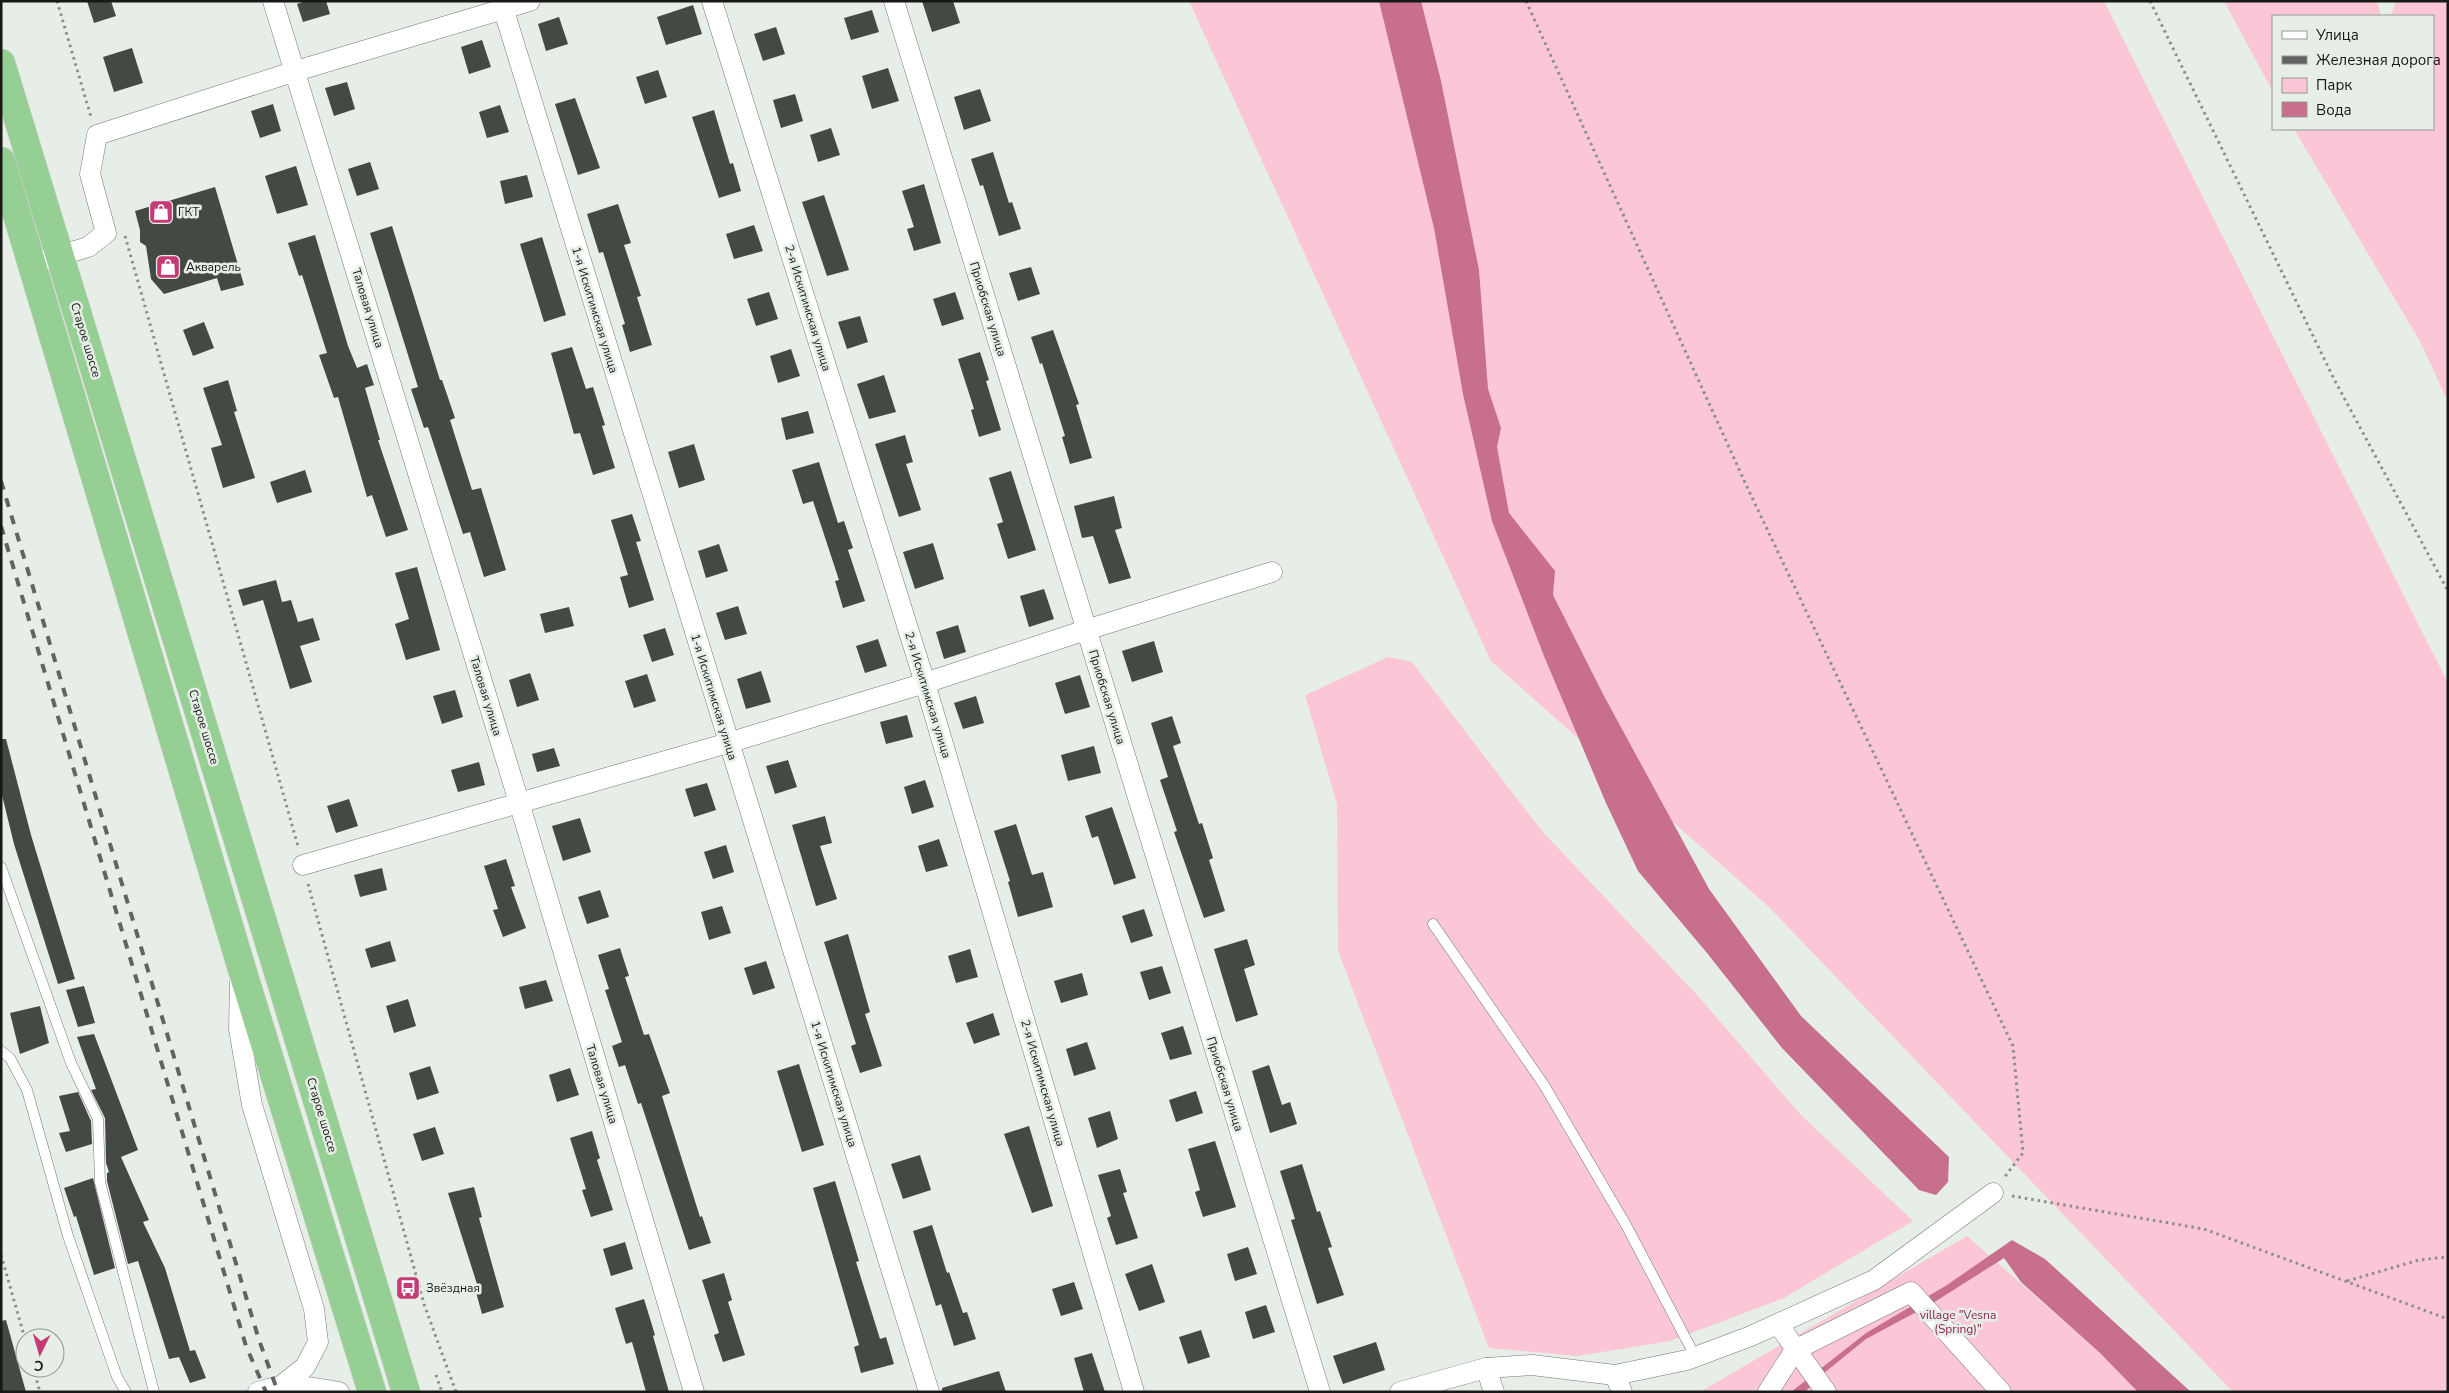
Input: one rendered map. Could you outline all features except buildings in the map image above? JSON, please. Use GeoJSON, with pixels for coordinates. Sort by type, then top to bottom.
{"type":"FeatureCollection","features":[{"type":"Feature","properties":{"kind":"highway","name":"Старое шоссе"},"geometry":{"type":"LineString","coordinates":[[1,63],[406,1392]]}},
{"type":"Feature","properties":{"kind":"highway"},"geometry":{"type":"LineString","coordinates":[[1,161],[241,966],[372,1392]]}},
{"type":"Feature","properties":{"kind":"street","name":"Таловая улица"},"geometry":{"type":"LineString","coordinates":[[273,1],[519,802],[694,1392]]}},
{"type":"Feature","properties":{"kind":"street"},"geometry":{"type":"LineString","coordinates":[[32,264],[88,247],[106,233],[90,174],[97,135],[502,5],[530,1]]}},
{"type":"Feature","properties":{"kind":"street","name":"2-я Искитимская улица"},"geometry":{"type":"LineString","coordinates":[[712,1],[926,683],[1134,1392]]}},
{"type":"Feature","properties":{"kind":"street","name":"Приобская улица"},"geometry":{"type":"LineString","coordinates":[[894,1],[1320,1392]]}},
{"type":"Feature","properties":{"kind":"street","name":"1-я Искитимская улица"},"geometry":{"type":"LineString","coordinates":[[502,5],[929,1392]]}},
{"type":"Feature","properties":{"kind":"street"},"geometry":{"type":"LineString","coordinates":[[303,865],[728,743],[926,683],[1086,630],[1272,572]]}},
{"type":"Feature","properties":{"kind":"street"},"geometry":{"type":"LineString","coordinates":[[241,966],[239,1029],[252,1105],[314,1309],[318,1342],[305,1366],[282,1385]]}},
{"type":"Feature","properties":{"kind":"street"},"geometry":{"type":"LineString","coordinates":[[1400,1392],[1486,1368],[1532,1365],[1618,1383],[1778,1324],[1874,1280],[1993,1193]]}},
{"type":"Feature","properties":{"kind":"street"},"geometry":{"type":"LineString","coordinates":[[1768,1392],[1796,1350],[1911,1292],[2001,1392]]}},
{"type":"Feature","properties":{"kind":"street"},"geometry":{"type":"LineString","coordinates":[[1778,1324],[1819,1381]]}},
{"type":"Feature","properties":{"kind":"street"},"geometry":{"type":"LineString","coordinates":[[1486,1368],[1494,1392]]}},
{"type":"Feature","properties":{"kind":"street"},"geometry":{"type":"LineString","coordinates":[[258,1392],[282,1385],[314,1387],[339,1392]]}},
{"type":"Feature","properties":{"kind":"lane"},"geometry":{"type":"LineString","coordinates":[[1,867],[71,1063],[98,1119],[100,1182],[154,1392]]}},
{"type":"Feature","properties":{"kind":"lane"},"geometry":{"type":"LineString","coordinates":[[1433,924],[1544,1085],[1626,1225],[1695,1356]]}},
{"type":"Feature","properties":{"kind":"lane"},"geometry":{"type":"LineString","coordinates":[[1,1051],[10,1058],[27,1090],[68,1236],[117,1377],[126,1392]]}},
{"type":"Feature","properties":{"kind":"path"},"geometry":{"type":"LineString","coordinates":[[57,1],[97,135]]}},
{"type":"Feature","properties":{"kind":"path"},"geometry":{"type":"LineString","coordinates":[[1526,1],[1748,489],[2013,1046],[2022,1153],[1993,1193],[2204,1229],[2448,1319]]}},
{"type":"Feature","properties":{"kind":"path"},"geometry":{"type":"LineString","coordinates":[[2150,1],[2334,379],[2448,591]]}},
{"type":"Feature","properties":{"kind":"path"},"geometry":{"type":"LineString","coordinates":[[124,231],[303,865],[424,1304],[456,1392]]}},
{"type":"Feature","properties":{"kind":"path"},"geometry":{"type":"LineString","coordinates":[[1,1255],[22,1328]]}},
{"type":"Feature","properties":{"kind":"path"},"geometry":{"type":"LineString","coordinates":[[2346,1282],[2419,1260],[2448,1256]]}},
{"type":"Feature","properties":{"kind":"path"},"geometry":{"type":"LineString","coordinates":[[436,1375],[442,1392]]}},
{"type":"Feature","properties":{"kind":"path"},"geometry":{"type":"LineString","coordinates":[[36,1378],[40,1392]]}},
{"type":"Feature","properties":{"kind":"green space"},"geometry":{"type":"Polygon","coordinates":[[[1189,1],[2104,1],[2448,683],[2448,1392],[2233,1392],[1769,907],[1491,661],[1189,1]]]}},
{"type":"Feature","properties":{"kind":"green space"},"geometry":{"type":"Polygon","coordinates":[[[2224,1],[2377,1],[2381,15],[2272,15],[2272,90],[2224,1]]]}},
{"type":"Feature","properties":{"kind":"green space"},"geometry":{"type":"Polygon","coordinates":[[[2396,1],[2448,1],[2448,402],[2421,343],[2295,130],[2434,130],[2434,15],[2391,15],[2396,1]]]}},
{"type":"Feature","properties":{"kind":"green space"},"geometry":{"type":"Polygon","coordinates":[[[1388,657],[1412,662],[1541,830],[1697,995],[1801,1115],[1913,1221],[1784,1298],[1670,1341],[1578,1356],[1489,1348],[1338,951],[1337,804],[1305,695],[1388,657]]]}},
{"type":"Feature","properties":{"kind":"green space","name":"village \"Vesna (Spring)\""},"geometry":{"type":"Polygon","coordinates":[[[1967,1236],[2100,1353],[2138,1392],[1700,1392],[1967,1236]]]}},
{"type":"Feature","properties":{"kind":"water"},"geometry":{"type":"Polygon","coordinates":[[[1379,1],[1421,1],[1441,81],[1479,270],[1488,389],[1501,428],[1497,447],[1509,513],[1555,571],[1553,595],[1604,696],[1709,889],[1801,1016],[1949,1157],[1948,1182],[1936,1195],[1919,1190],[1782,1048],[1707,953],[1638,871],[1606,803],[1544,656],[1492,521],[1463,394],[1434,228],[1379,1]]]}},
{"type":"Feature","properties":{"kind":"water"},"geometry":{"type":"Polygon","coordinates":[[[2012,1240],[2045,1259],[2191,1392],[2138,1392],[2100,1353],[2021,1282],[2004,1258],[1933,1303],[1866,1339],[1824,1373],[1805,1392],[1791,1392],[1866,1333],[1947,1285],[2012,1240]]]}},
{"type":"Feature","properties":{"kind":"railway"},"geometry":{"type":"LineString","coordinates":[[1,481],[259,1340],[278,1392]]}},
{"type":"Feature","properties":{"kind":"railway"},"geometry":{"type":"LineString","coordinates":[[1,526],[246,1346],[266,1392]]}},
{"type":"Feature","properties":{"kind":"place","name":"ГКТ"},"geometry":{"type":"Point","coordinates":[161,212]}},
{"type":"Feature","properties":{"kind":"place","name":"Акварель"},"geometry":{"type":"Point","coordinates":[168,267]}},
{"type":"Feature","properties":{"kind":"place","name":"Звёздная"},"geometry":{"type":"Point","coordinates":[408,1288]}}]}
